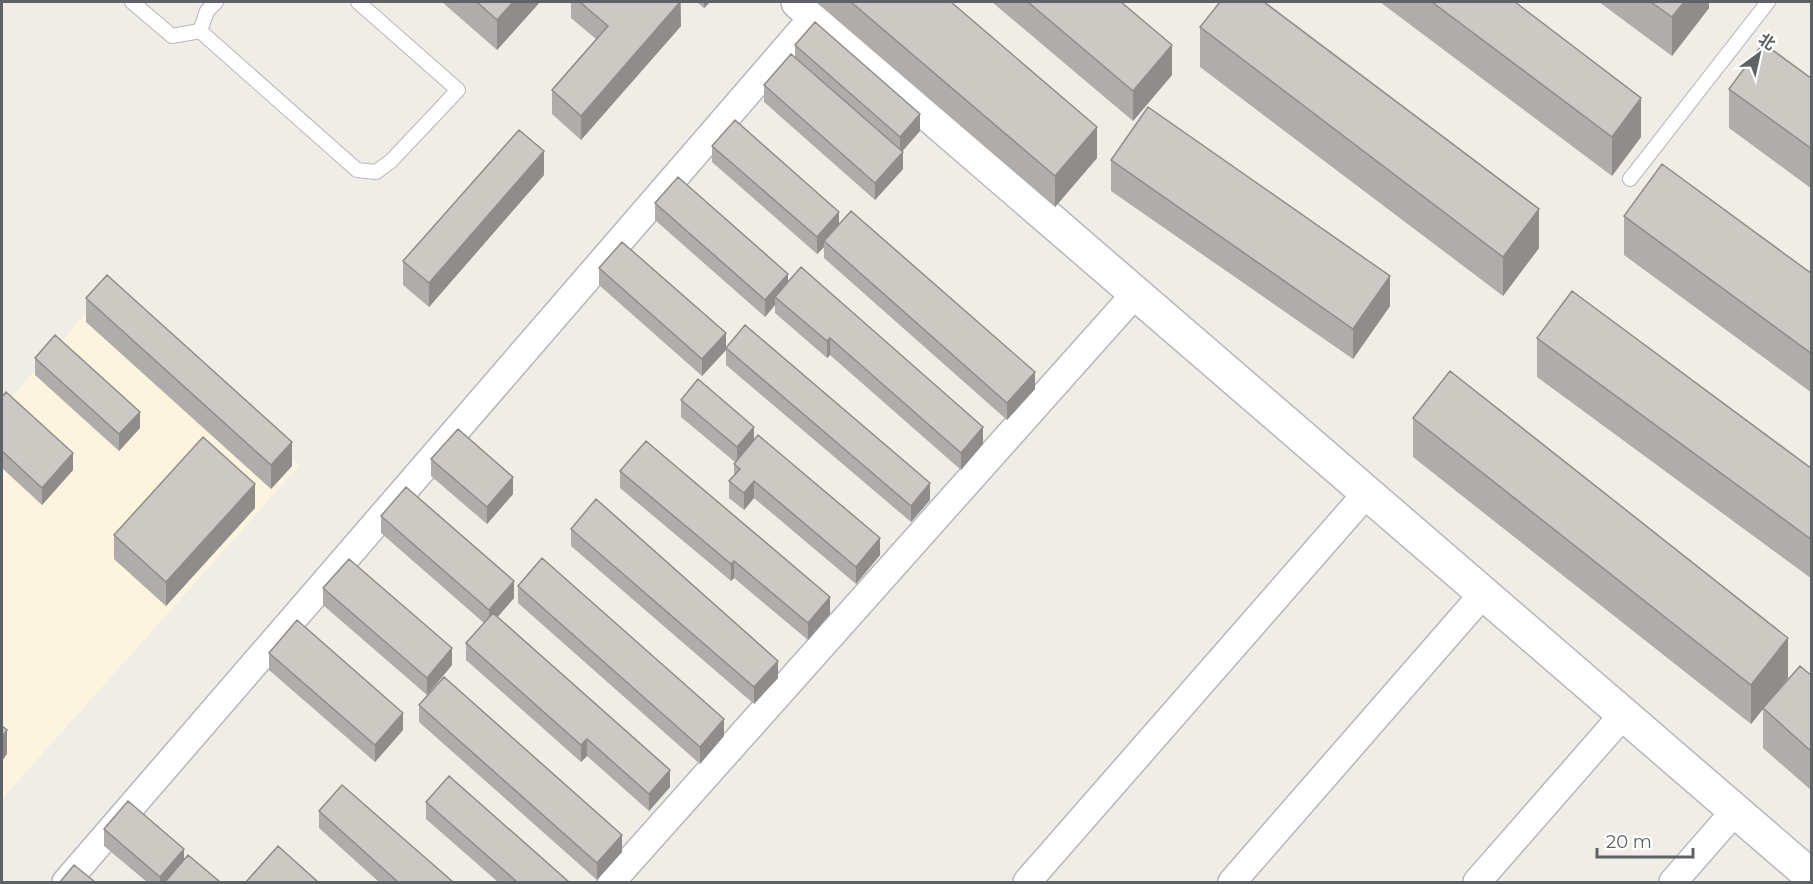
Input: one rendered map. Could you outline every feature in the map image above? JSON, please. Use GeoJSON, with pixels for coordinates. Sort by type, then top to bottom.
{"type":"FeatureCollection","features":[{"type":"Feature","properties":{"kind":"street"},"geometry":{"type":"LineString","coordinates":[[66,882],[806,9],[1812,877]]}},
{"type":"Feature","properties":{"kind":"street"},"geometry":{"type":"LineString","coordinates":[[610,882],[1136,293]]}},
{"type":"Feature","properties":{"kind":"street"},"geometry":{"type":"LineString","coordinates":[[1027,882],[1366,493]]}},
{"type":"Feature","properties":{"kind":"street"},"geometry":{"type":"LineString","coordinates":[[1232,882],[1483,594]]}},
{"type":"Feature","properties":{"kind":"street"},"geometry":{"type":"LineString","coordinates":[[1477,882],[1623,715]]}},
{"type":"Feature","properties":{"kind":"street"},"geometry":{"type":"LineString","coordinates":[[1673,882],[1736,811]]}},
{"type":"Feature","properties":{"kind":"lane"},"geometry":{"type":"LineString","coordinates":[[132,2],[172,36],[200,31]]}},
{"type":"Feature","properties":{"kind":"lane"},"geometry":{"type":"LineString","coordinates":[[200,31],[207,11],[216,2]]}},
{"type":"Feature","properties":{"kind":"lane"},"geometry":{"type":"LineString","coordinates":[[200,31],[357,170],[376,172],[391,161],[458,90],[358,2]]}},
{"type":"Feature","properties":{"kind":"lane"},"geometry":{"type":"LineString","coordinates":[[1630,179],[1767,2]]}},
{"type":"Feature","properties":{"kind":"shaded area"},"geometry":{"type":"Polygon","coordinates":[[[106,291],[299,466],[2,799],[2,408],[106,291]]]}},
{"type":"Feature","properties":{"kind":"building"},"geometry":{"type":"Polygon","coordinates":[[[477,2],[513,2],[497,20],[477,2]]]}},
{"type":"Feature","properties":{"kind":"building"},"geometry":{"type":"Polygon","coordinates":[[[580,2],[680,2],[581,116],[552,90],[608,26],[580,2]]]}},
{"type":"Feature","properties":{"kind":"building"},"geometry":{"type":"Polygon","coordinates":[[[851,2],[951,2],[1097,127],[1055,176],[851,2]]]}},
{"type":"Feature","properties":{"kind":"building"},"geometry":{"type":"Polygon","coordinates":[[[1028,2],[1121,2],[1172,45],[1133,91],[1028,2]]]}},
{"type":"Feature","properties":{"kind":"building"},"geometry":{"type":"Polygon","coordinates":[[[1220,2],[1264,2],[1539,209],[1503,257],[1200,27],[1220,2]]]}},
{"type":"Feature","properties":{"kind":"building"},"geometry":{"type":"Polygon","coordinates":[[[1432,2],[1515,2],[1641,98],[1612,137],[1432,2]]]}},
{"type":"Feature","properties":{"kind":"building"},"geometry":{"type":"Polygon","coordinates":[[[1651,2],[1684,2],[1672,17],[1651,2]]]}},
{"type":"Feature","properties":{"kind":"building"},"geometry":{"type":"Polygon","coordinates":[[[815,22],[920,114],[900,137],[795,45],[815,22]]]}},
{"type":"Feature","properties":{"kind":"building"},"geometry":{"type":"Polygon","coordinates":[[[1763,43],[1812,79],[1812,149],[1729,89],[1763,43]]]}},
{"type":"Feature","properties":{"kind":"building"},"geometry":{"type":"Polygon","coordinates":[[[791,54],[903,152],[875,183],[764,85],[791,54]]]}},
{"type":"Feature","properties":{"kind":"building"},"geometry":{"type":"Polygon","coordinates":[[[1148,107],[1390,276],[1353,329],[1111,160],[1148,107]]]}},
{"type":"Feature","properties":{"kind":"building"},"geometry":{"type":"Polygon","coordinates":[[[735,120],[839,212],[817,237],[712,146],[735,120]]]}},
{"type":"Feature","properties":{"kind":"building"},"geometry":{"type":"Polygon","coordinates":[[[519,130],[544,151],[429,283],[403,261],[519,130]]]}},
{"type":"Feature","properties":{"kind":"building"},"geometry":{"type":"Polygon","coordinates":[[[1662,164],[1812,274],[1812,354],[1624,216],[1662,164]]]}},
{"type":"Feature","properties":{"kind":"building"},"geometry":{"type":"Polygon","coordinates":[[[678,177],[788,274],[765,300],[655,203],[678,177]]]}},
{"type":"Feature","properties":{"kind":"building"},"geometry":{"type":"Polygon","coordinates":[[[851,211],[1035,372],[1007,403],[824,241],[851,211]]]}},
{"type":"Feature","properties":{"kind":"building"},"geometry":{"type":"Polygon","coordinates":[[[622,242],[726,333],[702,359],[599,268],[622,242]]]}},
{"type":"Feature","properties":{"kind":"building"},"geometry":{"type":"Polygon","coordinates":[[[801,267],[983,427],[961,453],[830,338],[827,341],[775,297],[801,267]]]}},
{"type":"Feature","properties":{"kind":"building"},"geometry":{"type":"Polygon","coordinates":[[[107,275],[292,442],[271,465],[86,298],[107,275]]]}},
{"type":"Feature","properties":{"kind":"building"},"geometry":{"type":"Polygon","coordinates":[[[1572,291],[1812,469],[1812,540],[1537,338],[1572,291]]]}},
{"type":"Feature","properties":{"kind":"building"},"geometry":{"type":"Polygon","coordinates":[[[745,325],[930,483],[911,506],[726,348],[745,325]]]}},
{"type":"Feature","properties":{"kind":"building"},"geometry":{"type":"Polygon","coordinates":[[[55,335],[140,412],[119,434],[35,358],[55,335]]]}},
{"type":"Feature","properties":{"kind":"building"},"geometry":{"type":"Polygon","coordinates":[[[1450,371],[1788,638],[1751,685],[1413,418],[1450,371]]]}},
{"type":"Feature","properties":{"kind":"building"},"geometry":{"type":"Polygon","coordinates":[[[698,379],[754,427],[737,447],[681,400],[698,379]]]}},
{"type":"Feature","properties":{"kind":"building"},"geometry":{"type":"Polygon","coordinates":[[[6,392],[73,453],[42,488],[2,451],[2,397],[6,392]]]}},
{"type":"Feature","properties":{"kind":"building"},"geometry":{"type":"Polygon","coordinates":[[[458,429],[513,477],[487,507],[431,459],[458,429]]]}},
{"type":"Feature","properties":{"kind":"building"},"geometry":{"type":"Polygon","coordinates":[[[758,435],[880,538],[856,567],[754,481],[744,493],[729,481],[740,469],[734,464],[758,435]]]}},
{"type":"Feature","properties":{"kind":"building"},"geometry":{"type":"Polygon","coordinates":[[[203,437],[255,484],[166,582],[114,535],[203,437]]]}},
{"type":"Feature","properties":{"kind":"building"},"geometry":{"type":"Polygon","coordinates":[[[646,441],[830,597],[808,623],[734,561],[731,564],[620,471],[646,441]]]}},
{"type":"Feature","properties":{"kind":"building"},"geometry":{"type":"Polygon","coordinates":[[[406,487],[514,581],[489,610],[381,516],[406,487]]]}},
{"type":"Feature","properties":{"kind":"building"},"geometry":{"type":"Polygon","coordinates":[[[596,499],[778,661],[754,687],[571,529],[596,499]]]}},
{"type":"Feature","properties":{"kind":"building"},"geometry":{"type":"Polygon","coordinates":[[[542,558],[724,719],[700,747],[518,586],[542,558]]]}},
{"type":"Feature","properties":{"kind":"building"},"geometry":{"type":"Polygon","coordinates":[[[349,559],[452,648],[427,678],[323,588],[349,559]]]}},
{"type":"Feature","properties":{"kind":"building"},"geometry":{"type":"Polygon","coordinates":[[[493,613],[670,770],[649,794],[587,739],[581,745],[466,643],[493,613]]]}},
{"type":"Feature","properties":{"kind":"building"},"geometry":{"type":"Polygon","coordinates":[[[297,620],[403,713],[375,745],[269,653],[297,620]]]}},
{"type":"Feature","properties":{"kind":"building"},"geometry":{"type":"Polygon","coordinates":[[[1800,666],[1812,676],[1812,752],[1763,708],[1800,666]]]}},
{"type":"Feature","properties":{"kind":"building"},"geometry":{"type":"Polygon","coordinates":[[[444,677],[622,835],[597,863],[419,705],[444,677]]]}},
{"type":"Feature","properties":{"kind":"building"},"geometry":{"type":"Polygon","coordinates":[[[2,726],[7,730],[2,737],[2,726]]]}},
{"type":"Feature","properties":{"kind":"building"},"geometry":{"type":"Polygon","coordinates":[[[449,776],[569,882],[517,882],[426,802],[449,776]]]}},
{"type":"Feature","properties":{"kind":"building"},"geometry":{"type":"Polygon","coordinates":[[[342,785],[453,882],[398,882],[319,811],[342,785]]]}},
{"type":"Feature","properties":{"kind":"building"},"geometry":{"type":"Polygon","coordinates":[[[128,801],[184,849],[160,877],[104,829],[128,801]]]}},
{"type":"Feature","properties":{"kind":"building"},"geometry":{"type":"Polygon","coordinates":[[[278,846],[318,882],[246,882],[278,846]]]}},
{"type":"Feature","properties":{"kind":"building"},"geometry":{"type":"Polygon","coordinates":[[[188,855],[220,882],[165,882],[188,855]]]}},
{"type":"Feature","properties":{"kind":"building"},"geometry":{"type":"Polygon","coordinates":[[[74,865],[95,882],[60,882],[74,865]]]}}]}
